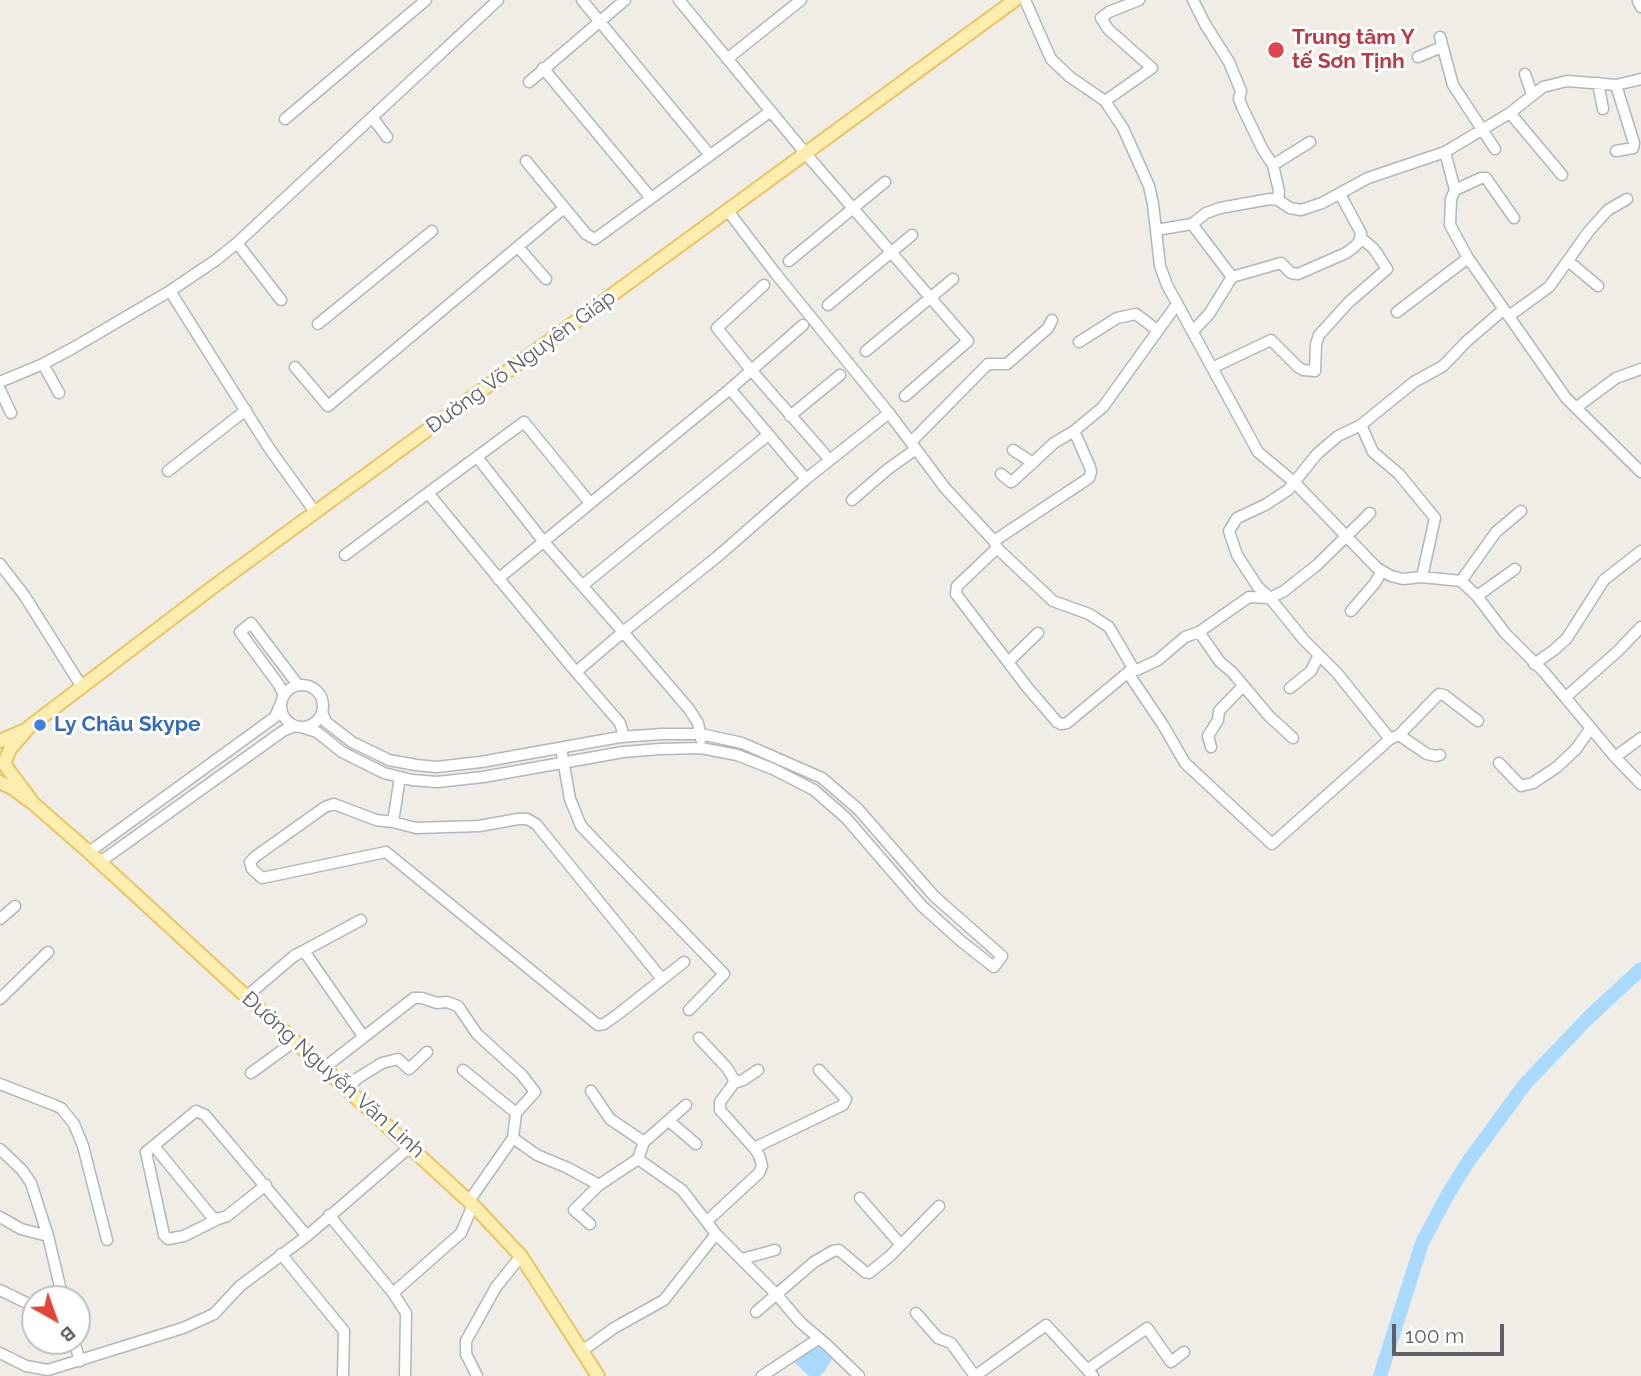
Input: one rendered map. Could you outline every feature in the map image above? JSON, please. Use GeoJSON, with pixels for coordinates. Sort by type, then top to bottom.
{"type":"FeatureCollection","features":[{"type":"Feature","properties":{"kind":"main road","name":"Đường Võ Nguyên Giáp"},"geometry":{"type":"LineString","coordinates":[[0,741],[29,727],[217,584],[1016,0]]}},
{"type":"Feature","properties":{"kind":"main road","name":"Đường Võ Nguyên Giáp"},"geometry":{"type":"LineString","coordinates":[[1,763],[29,727]]}},
{"type":"Feature","properties":{"kind":"main road","name":"Đường Nguyễn Văn Linh"},"geometry":{"type":"LineString","coordinates":[[1,763],[34,804]]}},
{"type":"Feature","properties":{"kind":"main road","name":"Đường Nguyễn Văn Linh"},"geometry":{"type":"LineString","coordinates":[[0,782],[34,804],[89,852],[471,1203],[521,1256],[598,1376]]}},
{"type":"Feature","properties":{"kind":"street"},"geometry":{"type":"LineString","coordinates":[[285,118],[426,0]]}},
{"type":"Feature","properties":{"kind":"street"},"geometry":{"type":"LineString","coordinates":[[0,382],[44,364],[170,291],[237,243],[498,0]]}},
{"type":"Feature","properties":{"kind":"street"},"geometry":{"type":"LineString","coordinates":[[582,0],[709,154]]}},
{"type":"Feature","properties":{"kind":"street"},"geometry":{"type":"LineString","coordinates":[[529,82],[625,0]]}},
{"type":"Feature","properties":{"kind":"street"},"geometry":{"type":"LineString","coordinates":[[678,0],[806,154],[968,341],[905,396]]}},
{"type":"Feature","properties":{"kind":"street"},"geometry":{"type":"LineString","coordinates":[[727,58],[801,0]]}},
{"type":"Feature","properties":{"kind":"street"},"geometry":{"type":"LineString","coordinates":[[1025,0],[1051,59],[1070,77],[1105,101],[1124,128],[1149,186],[1160,266],[1177,303],[1258,452],[1294,482],[1382,571],[1403,579],[1422,577],[1461,581],[1478,596],[1505,633],[1566,697],[1641,784]]}},
{"type":"Feature","properties":{"kind":"street"},"geometry":{"type":"LineString","coordinates":[[1105,101],[1152,68],[1108,29],[1101,18],[1139,0]]}},
{"type":"Feature","properties":{"kind":"street"},"geometry":{"type":"LineString","coordinates":[[1193,0],[1229,62],[1241,91],[1239,99],[1243,109],[1262,150],[1273,165],[1279,191],[1278,200]]}},
{"type":"Feature","properties":{"kind":"street"},"geometry":{"type":"LineString","coordinates":[[1418,57],[1441,42],[1453,85],[1495,149]]}},
{"type":"Feature","properties":{"kind":"street"},"geometry":{"type":"LineString","coordinates":[[543,68],[650,198]]}},
{"type":"Feature","properties":{"kind":"street"},"geometry":{"type":"LineString","coordinates":[[1525,74],[1532,94]]}},
{"type":"Feature","properties":{"kind":"street"},"geometry":{"type":"LineString","coordinates":[[1156,230],[1192,224],[1206,213],[1220,208],[1278,200],[1290,208],[1301,209],[1322,203],[1368,178],[1445,152],[1510,113],[1532,94],[1555,82],[1579,80],[1616,85],[1641,79]]}},
{"type":"Feature","properties":{"kind":"street"},"geometry":{"type":"LineString","coordinates":[[1598,83],[1603,109]]}},
{"type":"Feature","properties":{"kind":"street"},"geometry":{"type":"LineString","coordinates":[[1616,85],[1634,143],[1633,148],[1616,151]]}},
{"type":"Feature","properties":{"kind":"street"},"geometry":{"type":"LineString","coordinates":[[526,161],[586,234],[595,239],[771,111]]}},
{"type":"Feature","properties":{"kind":"street"},"geometry":{"type":"LineString","coordinates":[[1510,113],[1562,175]]}},
{"type":"Feature","properties":{"kind":"street"},"geometry":{"type":"LineString","coordinates":[[372,117],[387,137]]}},
{"type":"Feature","properties":{"kind":"street"},"geometry":{"type":"LineString","coordinates":[[1273,165],[1310,142]]}},
{"type":"Feature","properties":{"kind":"street"},"geometry":{"type":"LineString","coordinates":[[1445,152],[1455,190],[1451,199],[1450,225],[1468,258],[1560,390],[1641,472]]}},
{"type":"Feature","properties":{"kind":"street"},"geometry":{"type":"LineString","coordinates":[[1455,190],[1486,178],[1514,218]]}},
{"type":"Feature","properties":{"kind":"street"},"geometry":{"type":"LineString","coordinates":[[789,261],[885,182]]}},
{"type":"Feature","properties":{"kind":"street"},"geometry":{"type":"LineString","coordinates":[[1193,331],[1209,314],[1232,277],[1281,263],[1293,274],[1302,272],[1354,247],[1361,238],[1361,233],[1340,194]]}},
{"type":"Feature","properties":{"kind":"street"},"geometry":{"type":"LineString","coordinates":[[1440,755],[1427,754],[1394,737],[1258,587],[1237,555],[1229,531],[1237,518],[1288,490],[1317,454],[1338,436],[1361,425],[1415,382],[1443,366],[1467,341],[1549,287],[1589,231],[1608,210],[1628,199]]}},
{"type":"Feature","properties":{"kind":"street"},"geometry":{"type":"LineString","coordinates":[[295,367],[328,406],[564,208]]}},
{"type":"Feature","properties":{"kind":"street"},"geometry":{"type":"LineString","coordinates":[[728,211],[889,413],[945,488],[996,545],[1053,601],[1089,614],[1108,627],[1130,670],[1185,762],[1272,844],[1439,694],[1478,721]]}},
{"type":"Feature","properties":{"kind":"street"},"geometry":{"type":"LineString","coordinates":[[1192,224],[1232,277]]}},
{"type":"Feature","properties":{"kind":"street"},"geometry":{"type":"LineString","coordinates":[[318,324],[432,231]]}},
{"type":"Feature","properties":{"kind":"street"},"geometry":{"type":"LineString","coordinates":[[828,304],[912,234]]}},
{"type":"Feature","properties":{"kind":"street"},"geometry":{"type":"LineString","coordinates":[[1212,368],[1270,340],[1298,367],[1315,371],[1319,335],[1349,302],[1387,269],[1374,249],[1361,238]]}},
{"type":"Feature","properties":{"kind":"street"},"geometry":{"type":"LineString","coordinates":[[237,243],[281,300]]}},
{"type":"Feature","properties":{"kind":"street"},"geometry":{"type":"LineString","coordinates":[[518,247],[546,279]]}},
{"type":"Feature","properties":{"kind":"street"},"geometry":{"type":"LineString","coordinates":[[1397,312],[1468,258]]}},
{"type":"Feature","properties":{"kind":"street"},"geometry":{"type":"LineString","coordinates":[[1567,261],[1598,286]]}},
{"type":"Feature","properties":{"kind":"street"},"geometry":{"type":"LineString","coordinates":[[866,351],[953,278]]}},
{"type":"Feature","properties":{"kind":"street"},"geometry":{"type":"LineString","coordinates":[[764,285],[718,328],[830,460]]}},
{"type":"Feature","properties":{"kind":"street"},"geometry":{"type":"LineString","coordinates":[[170,291],[282,467],[315,512]]}},
{"type":"Feature","properties":{"kind":"street"},"geometry":{"type":"LineString","coordinates":[[1001,474],[1011,482],[1054,443],[1074,431],[1103,407],[1177,303]]}},
{"type":"Feature","properties":{"kind":"street"},"geometry":{"type":"LineString","coordinates":[[1079,342],[1117,318],[1136,314],[1157,330]]}},
{"type":"Feature","properties":{"kind":"street"},"geometry":{"type":"LineString","coordinates":[[852,500],[914,445],[988,364],[1007,364],[1048,328],[1052,320]]}},
{"type":"Feature","properties":{"kind":"street"},"geometry":{"type":"LineString","coordinates":[[498,579],[730,389],[803,325]]}},
{"type":"Feature","properties":{"kind":"street"},"geometry":{"type":"LineString","coordinates":[[44,364],[60,393]]}},
{"type":"Feature","properties":{"kind":"street"},"geometry":{"type":"LineString","coordinates":[[1577,408],[1616,378],[1641,369]]}},
{"type":"Feature","properties":{"kind":"street"},"geometry":{"type":"LineString","coordinates":[[790,416],[840,375]]}},
{"type":"Feature","properties":{"kind":"street"},"geometry":{"type":"LineString","coordinates":[[730,389],[806,479]]}},
{"type":"Feature","properties":{"kind":"street"},"geometry":{"type":"LineString","coordinates":[[0,390],[11,413]]}},
{"type":"Feature","properties":{"kind":"street"},"geometry":{"type":"LineString","coordinates":[[168,471],[246,410]]}},
{"type":"Feature","properties":{"kind":"street"},"geometry":{"type":"LineString","coordinates":[[576,672],[889,413]]}},
{"type":"Feature","properties":{"kind":"street"},"geometry":{"type":"LineString","coordinates":[[345,555],[524,422],[590,503]]}},
{"type":"Feature","properties":{"kind":"street"},"geometry":{"type":"LineString","coordinates":[[1361,425],[1373,452],[1399,474],[1435,517],[1422,577]]}},
{"type":"Feature","properties":{"kind":"street"},"geometry":{"type":"LineString","coordinates":[[1074,431],[1090,467],[1089,478],[996,545],[957,586],[956,594],[1027,687],[1061,724],[1067,723],[1130,670],[1150,666],[1185,637],[1199,632],[1249,597],[1270,598],[1284,591],[1317,565],[1370,513]]}},
{"type":"Feature","properties":{"kind":"street"},"geometry":{"type":"LineString","coordinates":[[583,585],[768,435]]}},
{"type":"Feature","properties":{"kind":"street"},"geometry":{"type":"LineString","coordinates":[[1013,450],[1033,463]]}},
{"type":"Feature","properties":{"kind":"street"},"geometry":{"type":"LineString","coordinates":[[477,457],[544,542],[689,709],[701,734],[701,748]]}},
{"type":"Feature","properties":{"kind":"street"},"geometry":{"type":"LineString","coordinates":[[428,493],[620,723],[624,737]]}},
{"type":"Feature","properties":{"kind":"street"},"geometry":{"type":"LineString","coordinates":[[1461,581],[1496,532],[1521,511]]}},
{"type":"Feature","properties":{"kind":"street"},"geometry":{"type":"LineString","coordinates":[[1534,664],[1567,638],[1604,580],[1641,551]]}},
{"type":"Feature","properties":{"kind":"street"},"geometry":{"type":"LineString","coordinates":[[0,564],[30,605],[82,687]]}},
{"type":"Feature","properties":{"kind":"street"},"geometry":{"type":"LineString","coordinates":[[1478,596],[1515,569]]}},
{"type":"Feature","properties":{"kind":"street"},"geometry":{"type":"LineString","coordinates":[[1351,611],[1382,571]]}},
{"type":"Feature","properties":{"kind":"street"},"geometry":{"type":"LineString","coordinates":[[298,685],[251,623],[240,632],[279,685],[285,719],[317,732],[342,752],[384,773],[400,777],[438,782],[483,777],[623,752],[701,748],[737,755],[773,769],[814,790],[846,818],[922,906],[962,942],[994,967],[1002,956],[934,896],[858,809],[822,778],[742,743],[701,734],[662,734],[624,737],[481,762],[427,766],[389,760],[356,744],[326,722],[322,712]]}},
{"type":"Feature","properties":{"kind":"street"},"geometry":{"type":"LineString","coordinates":[[1566,697],[1641,627]]}},
{"type":"Feature","properties":{"kind":"street"},"geometry":{"type":"LineString","coordinates":[[1199,632],[1220,662],[1293,738]]}},
{"type":"Feature","properties":{"kind":"street"},"geometry":{"type":"LineString","coordinates":[[1009,661],[1038,633]]}},
{"type":"Feature","properties":{"kind":"street"},"geometry":{"type":"LineString","coordinates":[[1290,688],[1311,671],[1319,655]]}},
{"type":"Feature","properties":{"kind":"street"},"geometry":{"type":"LineString","coordinates":[[89,852],[275,717],[282,700],[292,687],[305,685],[317,691],[323,702],[317,722],[283,730],[100,862]]}},
{"type":"Feature","properties":{"kind":"street"},"geometry":{"type":"LineString","coordinates":[[1211,747],[1208,736],[1219,711],[1243,686]]}},
{"type":"Feature","properties":{"kind":"street"},"geometry":{"type":"LineString","coordinates":[[1499,763],[1521,786],[1532,783],[1557,767],[1576,749],[1591,728]]}},
{"type":"Feature","properties":{"kind":"street"},"geometry":{"type":"LineString","coordinates":[[1615,757],[1641,738]]}},
{"type":"Feature","properties":{"kind":"street"},"geometry":{"type":"LineString","coordinates":[[561,748],[569,799],[581,826],[724,974],[689,1010]]}},
{"type":"Feature","properties":{"kind":"street"},"geometry":{"type":"LineString","coordinates":[[425,781],[427,766]]}},
{"type":"Feature","properties":{"kind":"street"},"geometry":{"type":"LineString","coordinates":[[393,822],[400,777]]}},
{"type":"Feature","properties":{"kind":"street"},"geometry":{"type":"LineString","coordinates":[[157,802],[165,815]]}},
{"type":"Feature","properties":{"kind":"street"},"geometry":{"type":"LineString","coordinates":[[662,979],[536,824],[527,819],[518,818],[480,826],[416,828],[376,820],[334,804],[325,807],[250,862],[251,869],[262,878],[386,852],[598,1025],[617,1015],[684,962]]}},
{"type":"Feature","properties":{"kind":"street"},"geometry":{"type":"LineString","coordinates":[[0,919],[15,906]]}},
{"type":"Feature","properties":{"kind":"street"},"geometry":{"type":"LineString","coordinates":[[247,996],[294,956],[361,920]]}},
{"type":"Feature","properties":{"kind":"street"},"geometry":{"type":"LineString","coordinates":[[1,995],[48,951]]}},
{"type":"Feature","properties":{"kind":"street"},"geometry":{"type":"LineString","coordinates":[[304,951],[363,1036]]}},
{"type":"Feature","properties":{"kind":"street"},"geometry":{"type":"LineString","coordinates":[[324,1068],[414,998],[422,998],[458,1006],[477,1034],[522,1075],[535,1092],[516,1112],[513,1138],[471,1203],[461,1233],[393,1293]]}},
{"type":"Feature","properties":{"kind":"street"},"geometry":{"type":"LineString","coordinates":[[699,1038],[727,1068],[734,1083]]}},
{"type":"Feature","properties":{"kind":"street"},"geometry":{"type":"LineString","coordinates":[[251,1073],[295,1041]]}},
{"type":"Feature","properties":{"kind":"street"},"geometry":{"type":"LineString","coordinates":[[347,1089],[358,1078],[382,1063],[398,1059],[410,1069],[427,1052]]}},
{"type":"Feature","properties":{"kind":"street"},"geometry":{"type":"LineString","coordinates":[[463,1070],[516,1112]]}},
{"type":"Feature","properties":{"kind":"street"},"geometry":{"type":"LineString","coordinates":[[707,1221],[759,1172],[761,1161],[754,1148],[720,1110],[719,1102],[734,1083],[758,1070]]}},
{"type":"Feature","properties":{"kind":"street"},"geometry":{"type":"LineString","coordinates":[[754,1148],[843,1105],[846,1099],[819,1070]]}},
{"type":"Feature","properties":{"kind":"street"},"geometry":{"type":"LineString","coordinates":[[0,1084],[61,1108],[74,1124],[107,1240]]}},
{"type":"Feature","properties":{"kind":"street"},"geometry":{"type":"LineString","coordinates":[[591,1091],[610,1119],[644,1142]]}},
{"type":"Feature","properties":{"kind":"street"},"geometry":{"type":"LineString","coordinates":[[590,1224],[574,1210],[599,1185],[638,1159],[644,1142],[686,1105]]}},
{"type":"Feature","properties":{"kind":"street"},"geometry":{"type":"LineString","coordinates":[[266,1185],[227,1216],[168,1239],[164,1235],[146,1152],[196,1111],[201,1111],[266,1185],[307,1236]]}},
{"type":"Feature","properties":{"kind":"street"},"geometry":{"type":"LineString","coordinates":[[669,1121],[696,1144]]}},
{"type":"Feature","properties":{"kind":"street"},"geometry":{"type":"LineString","coordinates":[[513,1138],[537,1155],[568,1168],[594,1185],[599,1185]]}},
{"type":"Feature","properties":{"kind":"street"},"geometry":{"type":"LineString","coordinates":[[154,1146],[209,1213],[218,1219]]}},
{"type":"Feature","properties":{"kind":"street"},"geometry":{"type":"LineString","coordinates":[[0,1353],[26,1366],[48,1370],[183,1328],[214,1314],[240,1286],[307,1236],[411,1146]]}},
{"type":"Feature","properties":{"kind":"street"},"geometry":{"type":"LineString","coordinates":[[0,1149],[31,1183],[60,1285]]}},
{"type":"Feature","properties":{"kind":"street"},"geometry":{"type":"LineString","coordinates":[[638,1159],[682,1190],[716,1234],[818,1339],[859,1376]]}},
{"type":"Feature","properties":{"kind":"street"},"geometry":{"type":"LineString","coordinates":[[860,1198],[901,1245]]}},
{"type":"Feature","properties":{"kind":"street"},"geometry":{"type":"LineString","coordinates":[[756,1312],[814,1262],[833,1251],[839,1250],[869,1273],[939,1206]]}},
{"type":"Feature","properties":{"kind":"street"},"geometry":{"type":"LineString","coordinates":[[330,1215],[393,1293],[405,1313],[405,1376]]}},
{"type":"Feature","properties":{"kind":"street"},"geometry":{"type":"LineString","coordinates":[[0,1217],[21,1229],[48,1236]]}},
{"type":"Feature","properties":{"kind":"street"},"geometry":{"type":"LineString","coordinates":[[582,1351],[614,1328],[664,1300],[716,1234]]}},
{"type":"Feature","properties":{"kind":"street"},"geometry":{"type":"LineString","coordinates":[[743,1259],[775,1250]]}},
{"type":"Feature","properties":{"kind":"street"},"geometry":{"type":"LineString","coordinates":[[281,1254],[344,1331],[343,1376]]}},
{"type":"Feature","properties":{"kind":"street"},"geometry":{"type":"LineString","coordinates":[[477,1376],[466,1354],[466,1341],[496,1287],[521,1256]]}},
{"type":"Feature","properties":{"kind":"street"},"geometry":{"type":"LineString","coordinates":[[0,1290],[21,1300]]}},
{"type":"Feature","properties":{"kind":"street"},"geometry":{"type":"LineString","coordinates":[[916,1313],[936,1337],[951,1343],[975,1376],[1046,1325],[1090,1373],[1147,1328],[1171,1362],[1184,1352]]}},
{"type":"Feature","properties":{"kind":"street"},"geometry":{"type":"LineString","coordinates":[[762,1376],[818,1339]]}},
{"type":"Feature","properties":{"kind":"street"},"geometry":{"type":"LineString","coordinates":[[78,1355],[80,1361]]}},
{"type":"Feature","properties":{"kind":"water"},"geometry":{"type":"Polygon","coordinates":[[[815,1342],[835,1354],[824,1372],[819,1376],[809,1376],[796,1364],[795,1358],[815,1342]]]}},
{"type":"Feature","properties":{"kind":"waterway"},"geometry":{"type":"LineString","coordinates":[[1380,1376],[1422,1243],[1468,1162],[1525,1084],[1589,1017],[1641,969]]}},
{"type":"Feature","properties":{"kind":"place","name":"Trung tâm Y tế Sơn Tịnh"},"geometry":{"type":"Point","coordinates":[1276,50]}},
{"type":"Feature","properties":{"kind":"place","name":"Ly Châu Skype"},"geometry":{"type":"Point","coordinates":[40,725]}}]}
